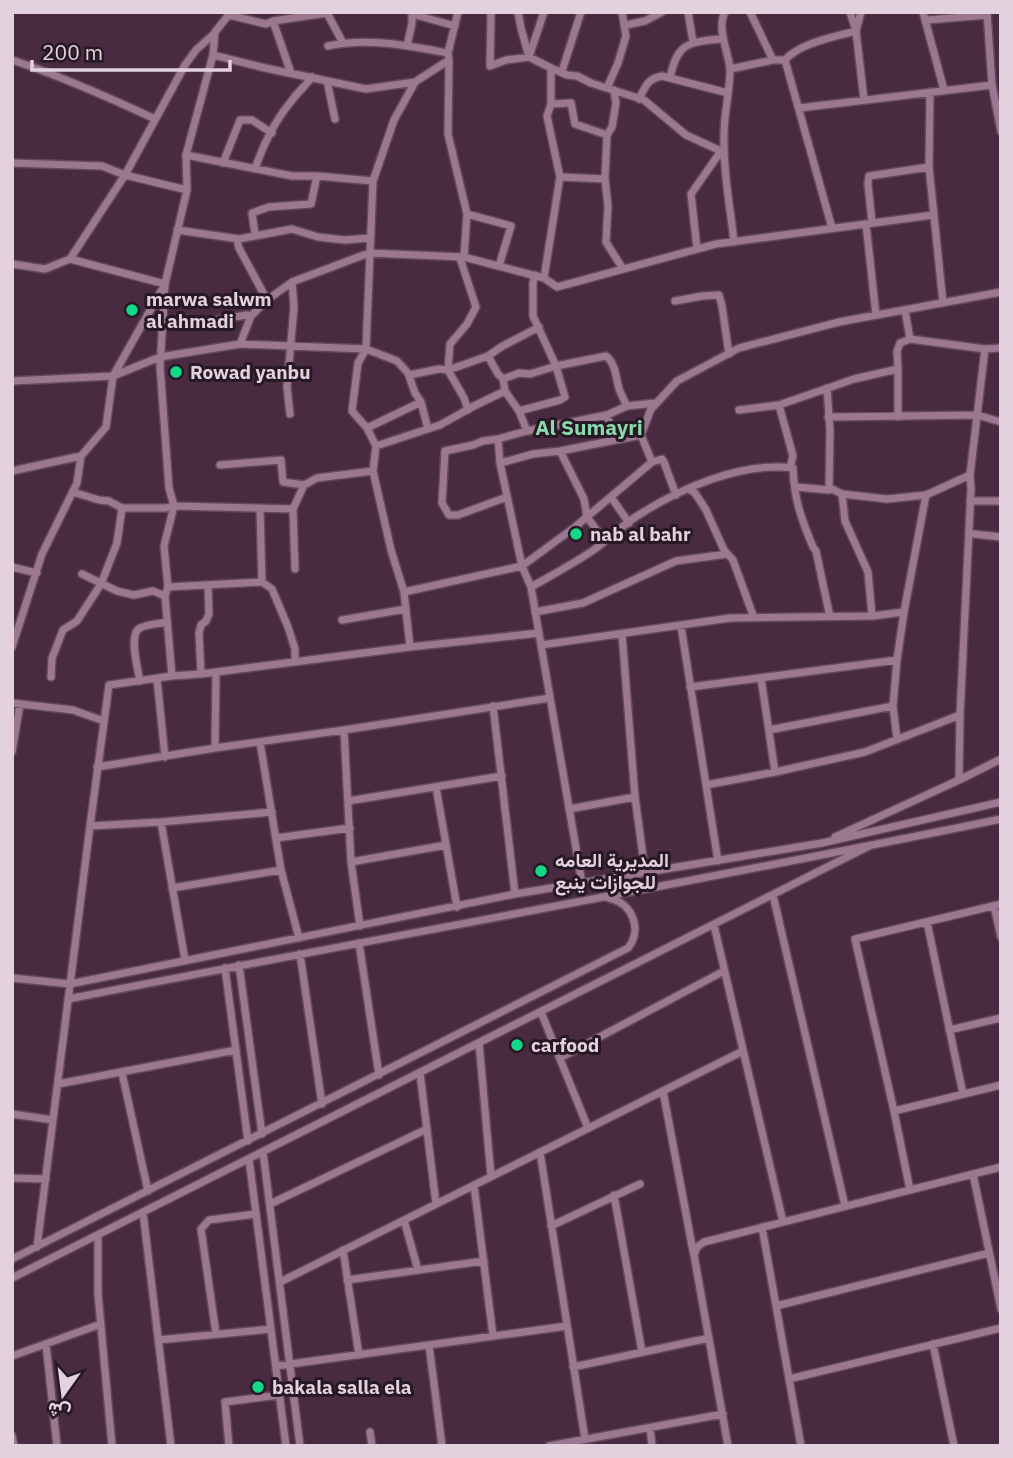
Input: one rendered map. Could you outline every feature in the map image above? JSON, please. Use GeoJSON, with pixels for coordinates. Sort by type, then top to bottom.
{"type":"FeatureCollection","features":[{"type":"Feature","properties":{"kind":"street"},"geometry":{"type":"LineString","coordinates":[[458,12],[449,56],[448,134],[467,215],[462,257],[476,307],[467,324],[450,344],[448,370],[468,410]]}},
{"type":"Feature","properties":{"kind":"street"},"geometry":{"type":"LineString","coordinates":[[491,12],[490,66],[506,60],[529,57],[567,75],[644,100],[686,135],[723,155]]}},
{"type":"Feature","properties":{"kind":"street"},"geometry":{"type":"LineString","coordinates":[[518,12],[529,57]]}},
{"type":"Feature","properties":{"kind":"street"},"geometry":{"type":"LineString","coordinates":[[529,57],[544,12]]}},
{"type":"Feature","properties":{"kind":"street"},"geometry":{"type":"LineString","coordinates":[[562,71],[581,12]]}},
{"type":"Feature","properties":{"kind":"street"},"geometry":{"type":"LineString","coordinates":[[622,12],[626,36],[610,89],[616,103],[607,135],[605,179],[608,206],[606,242],[622,269]]}},
{"type":"Feature","properties":{"kind":"street"},"geometry":{"type":"LineString","coordinates":[[625,25],[645,21],[662,12]]}},
{"type":"Feature","properties":{"kind":"street"},"geometry":{"type":"LineString","coordinates":[[688,12],[693,42]]}},
{"type":"Feature","properties":{"kind":"street"},"geometry":{"type":"LineString","coordinates":[[725,12],[722,17],[723,40],[730,69],[723,155],[734,242]]}},
{"type":"Feature","properties":{"kind":"street"},"geometry":{"type":"LineString","coordinates":[[750,12],[773,60]]}},
{"type":"Feature","properties":{"kind":"street"},"geometry":{"type":"LineString","coordinates":[[850,12],[856,31],[864,100]]}},
{"type":"Feature","properties":{"kind":"street"},"geometry":{"type":"LineString","coordinates":[[856,31],[861,12]]}},
{"type":"Feature","properties":{"kind":"street"},"geometry":{"type":"LineString","coordinates":[[70,259],[125,174],[185,65],[230,14],[266,24],[327,13],[343,43]]}},
{"type":"Feature","properties":{"kind":"street"},"geometry":{"type":"LineString","coordinates":[[407,46],[412,13],[455,26]]}},
{"type":"Feature","properties":{"kind":"street"},"geometry":{"type":"LineString","coordinates":[[944,90],[925,16],[987,14],[992,85],[1001,131]]}},
{"type":"Feature","properties":{"kind":"street"},"geometry":{"type":"LineString","coordinates":[[273,22],[290,73]]}},
{"type":"Feature","properties":{"kind":"street"},"geometry":{"type":"LineString","coordinates":[[785,60],[790,54],[801,49],[856,31]]}},
{"type":"Feature","properties":{"kind":"street"},"geometry":{"type":"LineString","coordinates":[[172,676],[165,596],[169,587],[164,545],[174,506],[169,488],[160,358],[165,284],[187,190],[186,155],[213,55],[215,32]]}},
{"type":"Feature","properties":{"kind":"street"},"geometry":{"type":"LineString","coordinates":[[670,78],[678,52],[693,42],[723,40]]}},
{"type":"Feature","properties":{"kind":"street"},"geometry":{"type":"LineString","coordinates":[[328,46],[343,43],[407,46],[449,56]]}},
{"type":"Feature","properties":{"kind":"street"},"geometry":{"type":"LineString","coordinates":[[213,55],[366,89],[415,82]]}},
{"type":"Feature","properties":{"kind":"street"},"geometry":{"type":"LineString","coordinates":[[410,647],[404,592],[391,550],[373,471],[376,446],[367,428],[352,411],[359,363],[366,349],[373,181],[394,120],[415,82],[449,56]]}},
{"type":"Feature","properties":{"kind":"street"},"geometry":{"type":"LineString","coordinates":[[12,60],[41,69],[155,119]]}},
{"type":"Feature","properties":{"kind":"street"},"geometry":{"type":"LineString","coordinates":[[730,69],[785,60]]}},
{"type":"Feature","properties":{"kind":"street"},"geometry":{"type":"LineString","coordinates":[[785,60],[832,228]]}},
{"type":"Feature","properties":{"kind":"street"},"geometry":{"type":"LineString","coordinates":[[544,278],[561,177],[547,116],[551,104],[551,68]]}},
{"type":"Feature","properties":{"kind":"street"},"geometry":{"type":"LineString","coordinates":[[639,99],[648,82],[654,77],[663,76],[728,93]]}},
{"type":"Feature","properties":{"kind":"street"},"geometry":{"type":"LineString","coordinates":[[255,169],[262,147],[291,100],[312,77]]}},
{"type":"Feature","properties":{"kind":"street"},"geometry":{"type":"LineString","coordinates":[[327,81],[335,119]]}},
{"type":"Feature","properties":{"kind":"street"},"geometry":{"type":"LineString","coordinates":[[799,108],[992,85]]}},
{"type":"Feature","properties":{"kind":"street"},"geometry":{"type":"LineString","coordinates":[[930,92],[929,167],[943,303]]}},
{"type":"Feature","properties":{"kind":"street"},"geometry":{"type":"LineString","coordinates":[[551,104],[572,103],[575,124],[607,135]]}},
{"type":"Feature","properties":{"kind":"street"},"geometry":{"type":"LineString","coordinates":[[223,163],[240,120],[252,120],[272,132]]}},
{"type":"Feature","properties":{"kind":"street"},"geometry":{"type":"LineString","coordinates":[[186,155],[292,176],[373,181]]}},
{"type":"Feature","properties":{"kind":"street"},"geometry":{"type":"LineString","coordinates":[[697,249],[691,194],[723,155]]}},
{"type":"Feature","properties":{"kind":"street"},"geometry":{"type":"LineString","coordinates":[[12,163],[102,166],[187,190]]}},
{"type":"Feature","properties":{"kind":"street"},"geometry":{"type":"LineString","coordinates":[[876,315],[869,224],[869,176],[929,167]]}},
{"type":"Feature","properties":{"kind":"street"},"geometry":{"type":"LineString","coordinates":[[255,234],[252,212],[289,204],[311,204],[317,176]]}},
{"type":"Feature","properties":{"kind":"street"},"geometry":{"type":"LineString","coordinates":[[561,177],[605,179]]}},
{"type":"Feature","properties":{"kind":"street"},"geometry":{"type":"LineString","coordinates":[[467,215],[511,226],[499,266]]}},
{"type":"Feature","properties":{"kind":"street"},"geometry":{"type":"LineString","coordinates":[[240,344],[251,316],[267,300],[292,282],[369,253],[462,257],[535,275],[557,288],[697,249],[933,215]]}},
{"type":"Feature","properties":{"kind":"street"},"geometry":{"type":"LineString","coordinates":[[177,230],[237,239],[292,229],[318,237],[370,239]]}},
{"type":"Feature","properties":{"kind":"street"},"geometry":{"type":"LineString","coordinates":[[237,239],[239,248],[267,300]]}},
{"type":"Feature","properties":{"kind":"street"},"geometry":{"type":"LineString","coordinates":[[12,264],[45,268],[70,259],[165,284]]}},
{"type":"Feature","properties":{"kind":"street"},"geometry":{"type":"LineString","coordinates":[[519,411],[565,397],[556,366],[533,316],[535,275]]}},
{"type":"Feature","properties":{"kind":"street"},"geometry":{"type":"LineString","coordinates":[[290,414],[287,387],[294,307],[292,282]]}},
{"type":"Feature","properties":{"kind":"street"},"geometry":{"type":"LineString","coordinates":[[12,647],[42,555],[77,483],[81,456],[106,427],[113,376],[165,284]]}},
{"type":"Feature","properties":{"kind":"street"},"geometry":{"type":"LineString","coordinates":[[652,462],[641,435],[656,403],[677,381],[739,348],[839,322],[1001,292]]}},
{"type":"Feature","properties":{"kind":"street"},"geometry":{"type":"LineString","coordinates":[[675,301],[719,295],[729,354]]}},
{"type":"Feature","properties":{"kind":"street"},"geometry":{"type":"LineString","coordinates":[[905,310],[910,339]]}},
{"type":"Feature","properties":{"kind":"street"},"geometry":{"type":"LineString","coordinates":[[208,321],[251,316]]}},
{"type":"Feature","properties":{"kind":"street"},"geometry":{"type":"LineString","coordinates":[[409,375],[439,369],[448,370],[488,356],[539,327]]}},
{"type":"Feature","properties":{"kind":"street"},"geometry":{"type":"LineString","coordinates":[[898,417],[897,351],[900,343],[910,339],[985,349],[1001,348]]}},
{"type":"Feature","properties":{"kind":"street"},"geometry":{"type":"LineString","coordinates":[[12,381],[113,376],[160,358],[240,344],[366,349],[397,361],[409,375],[421,402],[428,429]]}},
{"type":"Feature","properties":{"kind":"street"},"geometry":{"type":"LineString","coordinates":[[958,780],[970,475],[985,349]]}},
{"type":"Feature","properties":{"kind":"street"},"geometry":{"type":"LineString","coordinates":[[488,356],[503,379],[505,391],[519,411],[527,431]]}},
{"type":"Feature","properties":{"kind":"street"},"geometry":{"type":"LineString","coordinates":[[503,379],[519,373],[530,374],[607,356],[611,359],[618,386],[627,405]]}},
{"type":"Feature","properties":{"kind":"street"},"geometry":{"type":"LineString","coordinates":[[739,410],[779,404],[854,379],[898,369]]}},
{"type":"Feature","properties":{"kind":"street"},"geometry":{"type":"LineString","coordinates":[[827,388],[829,490]]}},
{"type":"Feature","properties":{"kind":"street"},"geometry":{"type":"LineString","coordinates":[[376,446],[440,425],[505,391]]}},
{"type":"Feature","properties":{"kind":"street"},"geometry":{"type":"LineString","coordinates":[[367,428],[421,402]]}},
{"type":"Feature","properties":{"kind":"street"},"geometry":{"type":"LineString","coordinates":[[507,497],[457,515],[449,515],[442,503],[445,451],[607,415],[627,405],[656,403]]}},
{"type":"Feature","properties":{"kind":"street"},"geometry":{"type":"LineString","coordinates":[[779,404],[793,456],[790,467]]}},
{"type":"Feature","properties":{"kind":"street"},"geometry":{"type":"LineString","coordinates":[[607,415],[614,440]]}},
{"type":"Feature","properties":{"kind":"street"},"geometry":{"type":"LineString","coordinates":[[828,417],[977,415],[1001,422]]}},
{"type":"Feature","properties":{"kind":"street"},"geometry":{"type":"LineString","coordinates":[[500,463],[533,454],[641,435]]}},
{"type":"Feature","properties":{"kind":"street"},"geometry":{"type":"LineString","coordinates":[[498,439],[507,497],[523,566],[531,587],[582,883]]}},
{"type":"Feature","properties":{"kind":"street"},"geometry":{"type":"LineString","coordinates":[[561,451],[584,499],[587,517],[605,541]]}},
{"type":"Feature","properties":{"kind":"street"},"geometry":{"type":"LineString","coordinates":[[12,471],[81,456]]}},
{"type":"Feature","properties":{"kind":"street"},"geometry":{"type":"LineString","coordinates":[[404,592],[523,566],[652,462],[662,459],[664,461],[676,495]]}},
{"type":"Feature","properties":{"kind":"street"},"geometry":{"type":"LineString","coordinates":[[220,465],[281,460],[283,482],[304,485],[317,478],[373,471]]}},
{"type":"Feature","properties":{"kind":"street"},"geometry":{"type":"LineString","coordinates":[[790,467],[793,468],[799,515],[816,551],[830,617]]}},
{"type":"Feature","properties":{"kind":"street"},"geometry":{"type":"LineString","coordinates":[[531,587],[593,550],[637,517],[676,495],[745,469],[790,467]]}},
{"type":"Feature","properties":{"kind":"street"},"geometry":{"type":"LineString","coordinates":[[796,487],[832,489],[842,494],[887,499],[926,495],[970,475]]}},
{"type":"Feature","properties":{"kind":"street"},"geometry":{"type":"LineString","coordinates":[[295,569],[293,509],[304,485]]}},
{"type":"Feature","properties":{"kind":"street"},"geometry":{"type":"LineString","coordinates":[[689,489],[695,493],[706,510],[724,550],[733,560],[754,618]]}},
{"type":"Feature","properties":{"kind":"street"},"geometry":{"type":"LineString","coordinates":[[73,492],[109,501],[122,508],[174,506],[293,509]]}},
{"type":"Feature","properties":{"kind":"street"},"geometry":{"type":"LineString","coordinates":[[842,494],[845,521],[868,572],[872,616]]}},
{"type":"Feature","properties":{"kind":"street"},"geometry":{"type":"LineString","coordinates":[[897,738],[893,706],[898,660],[904,612],[926,495]]}},
{"type":"Feature","properties":{"kind":"street"},"geometry":{"type":"LineString","coordinates":[[611,497],[629,523]]}},
{"type":"Feature","properties":{"kind":"street"},"geometry":{"type":"LineString","coordinates":[[970,501],[1001,501]]}},
{"type":"Feature","properties":{"kind":"street"},"geometry":{"type":"LineString","coordinates":[[51,677],[52,658],[63,630],[77,621],[101,584],[117,543],[122,508]]}},
{"type":"Feature","properties":{"kind":"street"},"geometry":{"type":"LineString","coordinates":[[260,508],[262,582]]}},
{"type":"Feature","properties":{"kind":"street"},"geometry":{"type":"LineString","coordinates":[[974,534],[1001,537]]}},
{"type":"Feature","properties":{"kind":"street"},"geometry":{"type":"LineString","coordinates":[[535,612],[583,603],[676,561],[727,554]]}},
{"type":"Feature","properties":{"kind":"street"},"geometry":{"type":"LineString","coordinates":[[12,567],[37,573]]}},
{"type":"Feature","properties":{"kind":"street"},"geometry":{"type":"LineString","coordinates":[[82,574],[117,591],[134,595],[153,591],[165,596]]}},
{"type":"Feature","properties":{"kind":"street"},"geometry":{"type":"LineString","coordinates":[[169,587],[262,582],[272,589],[288,627],[295,649],[295,662]]}},
{"type":"Feature","properties":{"kind":"street"},"geometry":{"type":"LineString","coordinates":[[201,674],[199,633],[209,614],[208,585]]}},
{"type":"Feature","properties":{"kind":"street"},"geometry":{"type":"LineString","coordinates":[[342,620],[406,609]]}},
{"type":"Feature","properties":{"kind":"street"},"geometry":{"type":"LineString","coordinates":[[541,645],[730,618],[872,616],[904,612]]}},
{"type":"Feature","properties":{"kind":"street"},"geometry":{"type":"LineString","coordinates":[[140,681],[134,634],[141,627],[167,622]]}},
{"type":"Feature","properties":{"kind":"street"},"geometry":{"type":"LineString","coordinates":[[681,625],[718,861]]}},
{"type":"Feature","properties":{"kind":"street"},"geometry":{"type":"LineString","coordinates":[[37,1247],[109,685],[539,633]]}},
{"type":"Feature","properties":{"kind":"street"},"geometry":{"type":"LineString","coordinates":[[622,634],[635,797],[645,872]]}},
{"type":"Feature","properties":{"kind":"street"},"geometry":{"type":"LineString","coordinates":[[690,687],[898,660]]}},
{"type":"Feature","properties":{"kind":"street"},"geometry":{"type":"LineString","coordinates":[[215,748],[216,672]]}},
{"type":"Feature","properties":{"kind":"street"},"geometry":{"type":"LineString","coordinates":[[761,678],[775,772]]}},
{"type":"Feature","properties":{"kind":"street"},"geometry":{"type":"LineString","coordinates":[[157,679],[164,757]]}},
{"type":"Feature","properties":{"kind":"street"},"geometry":{"type":"LineString","coordinates":[[97,767],[550,698]]}},
{"type":"Feature","properties":{"kind":"street"},"geometry":{"type":"LineString","coordinates":[[12,752],[16,703],[73,710],[104,721]]}},
{"type":"Feature","properties":{"kind":"street"},"geometry":{"type":"LineString","coordinates":[[493,706],[515,894]]}},
{"type":"Feature","properties":{"kind":"street"},"geometry":{"type":"LineString","coordinates":[[769,730],[893,706]]}},
{"type":"Feature","properties":{"kind":"street"},"geometry":{"type":"LineString","coordinates":[[706,785],[865,752],[960,715]]}},
{"type":"Feature","properties":{"kind":"street"},"geometry":{"type":"LineString","coordinates":[[344,730],[351,862],[360,926]]}},
{"type":"Feature","properties":{"kind":"street"},"geometry":{"type":"LineString","coordinates":[[260,742],[281,870],[299,938]]}},
{"type":"Feature","properties":{"kind":"street"},"geometry":{"type":"LineString","coordinates":[[822,843],[1001,759]]}},
{"type":"Feature","properties":{"kind":"street"},"geometry":{"type":"LineString","coordinates":[[348,801],[502,776]]}},
{"type":"Feature","properties":{"kind":"street"},"geometry":{"type":"LineString","coordinates":[[436,787],[457,907]]}},
{"type":"Feature","properties":{"kind":"street"},"geometry":{"type":"LineString","coordinates":[[569,809],[635,797]]}},
{"type":"Feature","properties":{"kind":"street"},"geometry":{"type":"LineString","coordinates":[[12,978],[70,984],[515,894],[822,843],[1001,802]]}},
{"type":"Feature","properties":{"kind":"street"},"geometry":{"type":"LineString","coordinates":[[90,826],[272,812]]}},
{"type":"Feature","properties":{"kind":"street"},"geometry":{"type":"LineString","coordinates":[[68,999],[1001,820]]}},
{"type":"Feature","properties":{"kind":"street"},"geometry":{"type":"LineString","coordinates":[[161,821],[185,960]]}},
{"type":"Feature","properties":{"kind":"street"},"geometry":{"type":"LineString","coordinates":[[276,838],[350,828]]}},
{"type":"Feature","properties":{"kind":"street"},"geometry":{"type":"LineString","coordinates":[[351,862],[446,845]]}},
{"type":"Feature","properties":{"kind":"street"},"geometry":{"type":"LineString","coordinates":[[12,1278],[869,846]]}},
{"type":"Feature","properties":{"kind":"street"},"geometry":{"type":"LineString","coordinates":[[173,888],[281,870]]}},
{"type":"Feature","properties":{"kind":"street"},"geometry":{"type":"LineString","coordinates":[[773,895],[845,1206]]}},
{"type":"Feature","properties":{"kind":"street"},"geometry":{"type":"LineString","coordinates":[[12,1259],[628,948],[636,933],[630,912],[616,900],[605,897]]}},
{"type":"Feature","properties":{"kind":"street"},"geometry":{"type":"LineString","coordinates":[[910,1190],[855,939],[998,905],[1001,937]]}},
{"type":"Feature","properties":{"kind":"street"},"geometry":{"type":"LineString","coordinates":[[927,922],[963,1094]]}},
{"type":"Feature","properties":{"kind":"street"},"geometry":{"type":"LineString","coordinates":[[714,925],[783,1222]]}},
{"type":"Feature","properties":{"kind":"street"},"geometry":{"type":"LineString","coordinates":[[359,943],[379,1075]]}},
{"type":"Feature","properties":{"kind":"street"},"geometry":{"type":"LineString","coordinates":[[300,954],[322,1104]]}},
{"type":"Feature","properties":{"kind":"street"},"geometry":{"type":"LineString","coordinates":[[239,965],[262,1133]]}},
{"type":"Feature","properties":{"kind":"street"},"geometry":{"type":"LineString","coordinates":[[225,968],[248,1141]]}},
{"type":"Feature","properties":{"kind":"street"},"geometry":{"type":"LineString","coordinates":[[560,1058],[724,971]]}},
{"type":"Feature","properties":{"kind":"street"},"geometry":{"type":"LineString","coordinates":[[541,1012],[588,1128]]}},
{"type":"Feature","properties":{"kind":"street"},"geometry":{"type":"LineString","coordinates":[[949,1030],[1001,1018]]}},
{"type":"Feature","properties":{"kind":"street"},"geometry":{"type":"LineString","coordinates":[[479,1044],[491,1177]]}},
{"type":"Feature","properties":{"kind":"street"},"geometry":{"type":"LineString","coordinates":[[58,1084],[236,1050]]}},
{"type":"Feature","properties":{"kind":"street"},"geometry":{"type":"LineString","coordinates":[[280,1282],[743,1051]]}},
{"type":"Feature","properties":{"kind":"street"},"geometry":{"type":"LineString","coordinates":[[122,1073],[148,1191]]}},
{"type":"Feature","properties":{"kind":"street"},"geometry":{"type":"LineString","coordinates":[[420,1073],[436,1204]]}},
{"type":"Feature","properties":{"kind":"street"},"geometry":{"type":"LineString","coordinates":[[894,1111],[1001,1085]]}},
{"type":"Feature","properties":{"kind":"street"},"geometry":{"type":"LineString","coordinates":[[663,1091],[728,1446]]}},
{"type":"Feature","properties":{"kind":"street"},"geometry":{"type":"LineString","coordinates":[[12,1114],[53,1120]]}},
{"type":"Feature","properties":{"kind":"street"},"geometry":{"type":"LineString","coordinates":[[270,1204],[427,1129]]}},
{"type":"Feature","properties":{"kind":"street"},"geometry":{"type":"LineString","coordinates":[[263,1152],[300,1446]]}},
{"type":"Feature","properties":{"kind":"street"},"geometry":{"type":"LineString","coordinates":[[540,1152],[584,1439]]}},
{"type":"Feature","properties":{"kind":"street"},"geometry":{"type":"LineString","coordinates":[[249,1159],[286,1446]]}},
{"type":"Feature","properties":{"kind":"street"},"geometry":{"type":"LineString","coordinates":[[694,1255],[700,1244],[1001,1167]]}},
{"type":"Feature","properties":{"kind":"street"},"geometry":{"type":"LineString","coordinates":[[973,1174],[1001,1309]]}},
{"type":"Feature","properties":{"kind":"street"},"geometry":{"type":"LineString","coordinates":[[12,1178],[46,1179]]}},
{"type":"Feature","properties":{"kind":"street"},"geometry":{"type":"LineString","coordinates":[[551,1226],[640,1184]]}},
{"type":"Feature","properties":{"kind":"street"},"geometry":{"type":"LineString","coordinates":[[474,1185],[493,1336]]}},
{"type":"Feature","properties":{"kind":"street"},"geometry":{"type":"LineString","coordinates":[[614,1195],[642,1352]]}},
{"type":"Feature","properties":{"kind":"street"},"geometry":{"type":"LineString","coordinates":[[143,1212],[171,1446]]}},
{"type":"Feature","properties":{"kind":"street"},"geometry":{"type":"LineString","coordinates":[[216,1334],[201,1229],[209,1220],[256,1214]]}},
{"type":"Feature","properties":{"kind":"street"},"geometry":{"type":"LineString","coordinates":[[404,1220],[418,1270]]}},
{"type":"Feature","properties":{"kind":"street"},"geometry":{"type":"LineString","coordinates":[[762,1227],[802,1446]]}},
{"type":"Feature","properties":{"kind":"street"},"geometry":{"type":"LineString","coordinates":[[98,1235],[98,1294],[112,1446]]}},
{"type":"Feature","properties":{"kind":"street"},"geometry":{"type":"LineString","coordinates":[[342,1251],[359,1355]]}},
{"type":"Feature","properties":{"kind":"street"},"geometry":{"type":"LineString","coordinates":[[776,1306],[989,1253]]}},
{"type":"Feature","properties":{"kind":"street"},"geometry":{"type":"LineString","coordinates":[[347,1280],[484,1262]]}},
{"type":"Feature","properties":{"kind":"street"},"geometry":{"type":"LineString","coordinates":[[12,1356],[101,1324]]}},
{"type":"Feature","properties":{"kind":"street"},"geometry":{"type":"LineString","coordinates":[[276,1366],[567,1326]]}},
{"type":"Feature","properties":{"kind":"street"},"geometry":{"type":"LineString","coordinates":[[789,1379],[1001,1328]]}},
{"type":"Feature","properties":{"kind":"street"},"geometry":{"type":"LineString","coordinates":[[158,1340],[271,1329]]}},
{"type":"Feature","properties":{"kind":"street"},"geometry":{"type":"LineString","coordinates":[[573,1367],[709,1338]]}},
{"type":"Feature","properties":{"kind":"street"},"geometry":{"type":"LineString","coordinates":[[46,1344],[57,1446]]}},
{"type":"Feature","properties":{"kind":"street"},"geometry":{"type":"LineString","coordinates":[[933,1344],[954,1446]]}},
{"type":"Feature","properties":{"kind":"street"},"geometry":{"type":"LineString","coordinates":[[429,1345],[442,1446]]}},
{"type":"Feature","properties":{"kind":"street"},"geometry":{"type":"LineString","coordinates":[[229,1446],[225,1402],[279,1395]]}},
{"type":"Feature","properties":{"kind":"street"},"geometry":{"type":"LineString","coordinates":[[549,1446],[723,1415]]}},
{"type":"Feature","properties":{"kind":"street"},"geometry":{"type":"LineString","coordinates":[[650,1428],[652,1446]]}},
{"type":"Feature","properties":{"kind":"street"},"geometry":{"type":"LineString","coordinates":[[370,1433],[372,1446]]}},
{"type":"Feature","properties":{"kind":"street"},"geometry":{"type":"LineString","coordinates":[[12,1436],[14,1446]]}},
{"type":"Feature","properties":{"kind":"place","name":"marwa salwm al ahmadi"},"geometry":{"type":"Point","coordinates":[132,310]}},
{"type":"Feature","properties":{"kind":"place","name":"Rowad yanbu"},"geometry":{"type":"Point","coordinates":[176,372]}},
{"type":"Feature","properties":{"kind":"place","name":"nab al bahr"},"geometry":{"type":"Point","coordinates":[576,534]}},
{"type":"Feature","properties":{"kind":"place","name":"المديرية العامه للجوازات ينبع"},"geometry":{"type":"Point","coordinates":[541,871]}},
{"type":"Feature","properties":{"kind":"place","name":"carfood"},"geometry":{"type":"Point","coordinates":[517,1045]}},
{"type":"Feature","properties":{"kind":"place","name":"bakala salla ela"},"geometry":{"type":"Point","coordinates":[258,1387]}},
{"type":"Feature","properties":{"kind":"district","name":"Al Sumayri"},"geometry":{"type":"Point","coordinates":[589,428]}}]}
